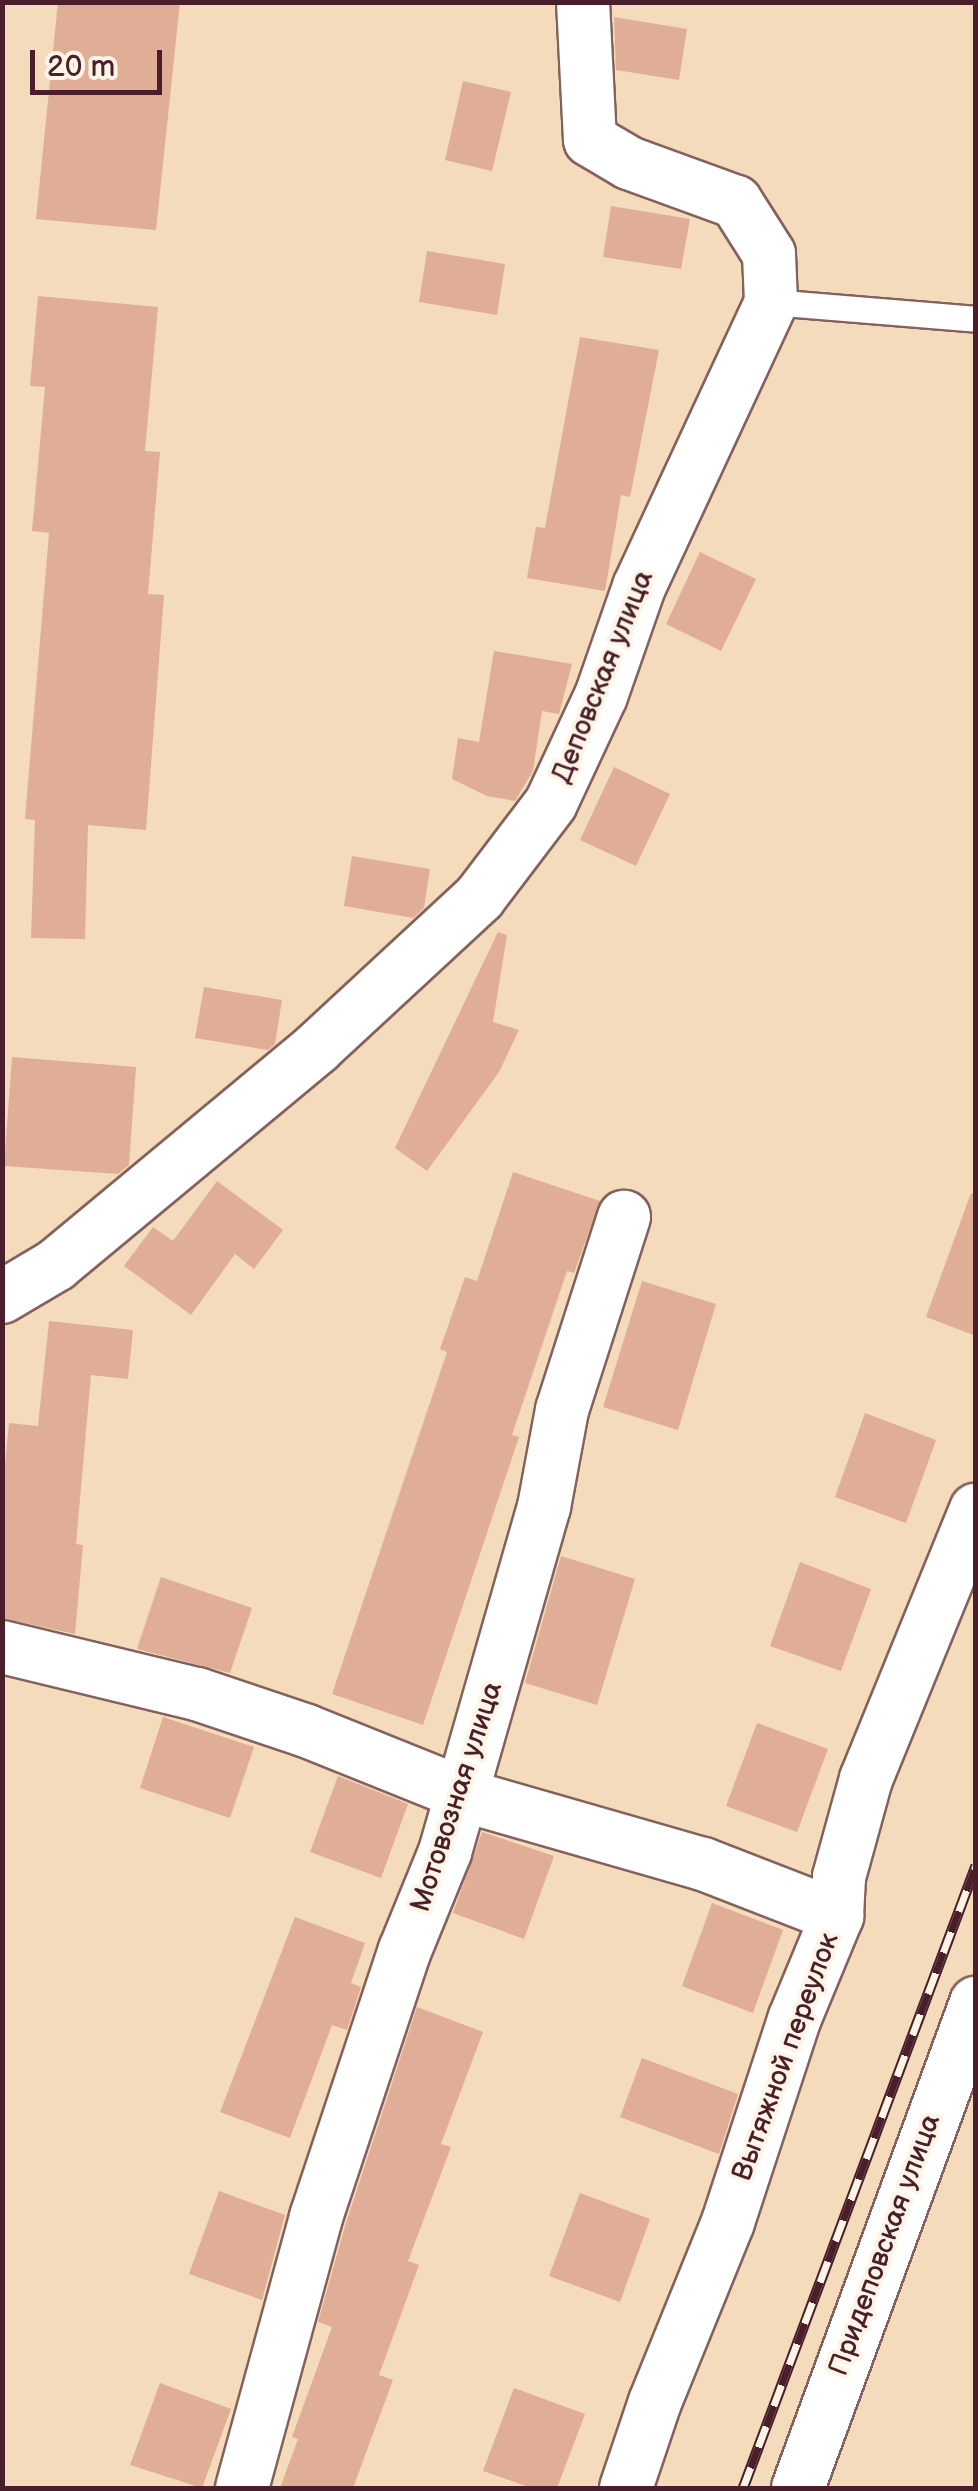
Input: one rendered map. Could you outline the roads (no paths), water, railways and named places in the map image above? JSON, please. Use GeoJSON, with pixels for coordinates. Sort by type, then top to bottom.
{"type":"FeatureCollection","features":[{"type":"Feature","properties":{"kind":"street","name":"Деповская улица"},"geometry":{"type":"LineString","coordinates":[[2,1297],[56,1265],[408,967],[479,898],[550,802],[601,696],[639,588],[771,302],[769,254],[736,202],[629,163],[590,140],[584,2]]}},
{"type":"Feature","properties":{"kind":"street","name":"Мотовозная улица"},"geometry":{"type":"LineString","coordinates":[[242,2488],[316,2217],[405,1950],[445,1852],[544,1507],[562,1410],[624,1217]]}},
{"type":"Feature","properties":{"kind":"street"},"geometry":{"type":"LineString","coordinates":[[2,1257],[56,1265]]}},
{"type":"Feature","properties":{"kind":"street","name":"Вытяжной переулок"},"geometry":{"type":"LineString","coordinates":[[626,2488],[655,2402],[728,2222],[794,2020],[837,1916],[839,1877],[866,1779],[976,1510]]}},
{"type":"Feature","properties":{"kind":"street"},"geometry":{"type":"LineString","coordinates":[[2,1647],[197,1694],[476,1799],[703,1864],[837,1916]]}},
{"type":"Feature","properties":{"kind":"street","name":"Придеповская улица"},"geometry":{"type":"LineString","coordinates":[[798,2488],[976,2003]]}},
{"type":"Feature","properties":{"kind":"lane"},"geometry":{"type":"LineString","coordinates":[[771,302],[976,320]]}},
{"type":"Feature","properties":{"kind":"railway"},"geometry":{"type":"LineString","coordinates":[[743,2488],[976,1865]]}}]}
